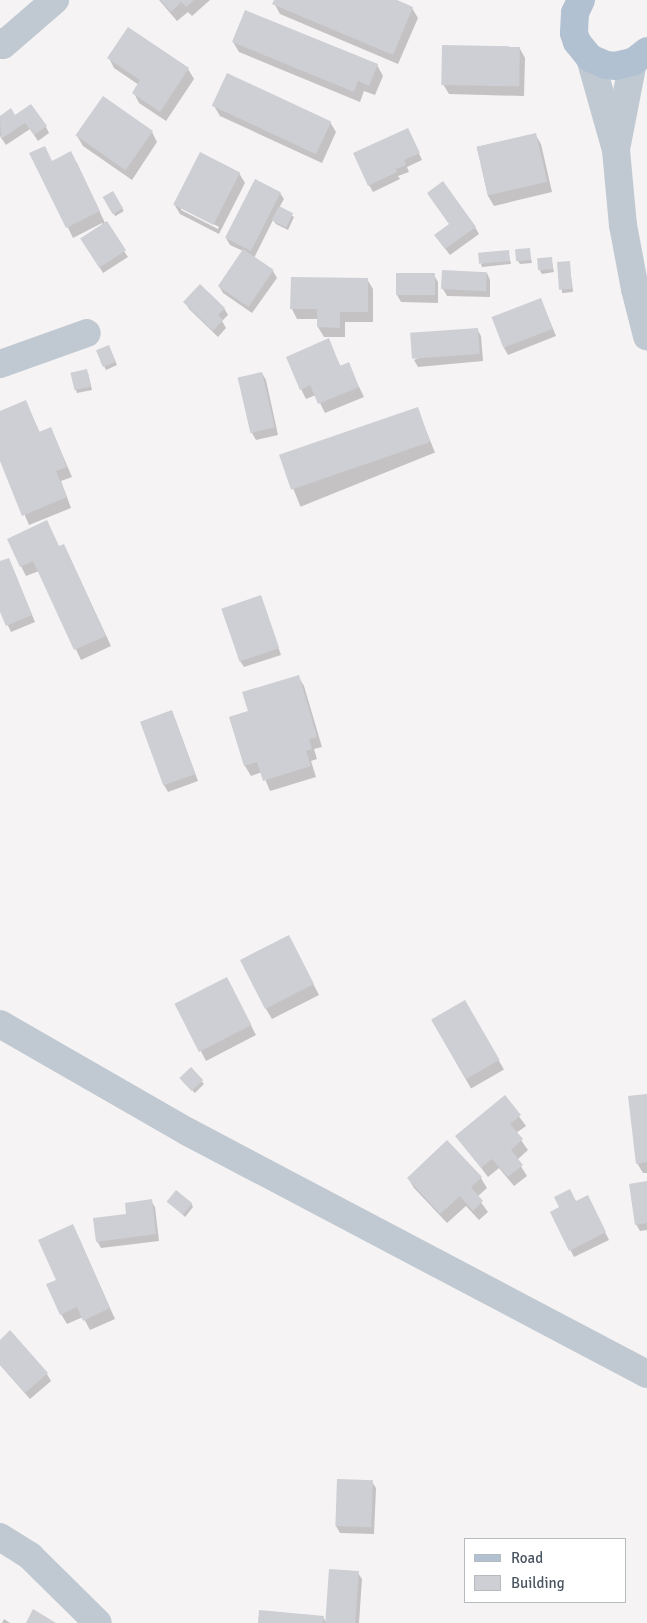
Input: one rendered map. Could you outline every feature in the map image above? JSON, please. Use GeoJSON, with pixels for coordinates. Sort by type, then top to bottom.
{"type":"FeatureCollection","features":[{"type":"Feature","properties":{"kind":"main road"},"geometry":{"type":"LineString","coordinates":[[581,0],[575,13],[574,33],[577,42],[590,58],[606,65],[615,66],[641,59]]}},
{"type":"Feature","properties":{"kind":"street"},"geometry":{"type":"LineString","coordinates":[[0,42],[3,45],[55,0]]}},
{"type":"Feature","properties":{"kind":"street"},"geometry":{"type":"LineString","coordinates":[[590,58],[616,150],[623,225],[635,289],[647,336]]}},
{"type":"Feature","properties":{"kind":"street"},"geometry":{"type":"LineString","coordinates":[[616,150],[641,59]]}},
{"type":"Feature","properties":{"kind":"street"},"geometry":{"type":"LineString","coordinates":[[0,364],[87,333]]}},
{"type":"Feature","properties":{"kind":"street"},"geometry":{"type":"LineString","coordinates":[[0,1024],[197,1137],[647,1374]]}},
{"type":"Feature","properties":{"kind":"street"},"geometry":{"type":"LineString","coordinates":[[0,1537],[30,1556],[98,1623]]}},
{"type":"Feature","properties":{"kind":"building"},"geometry":{"type":"Polygon","coordinates":[[[160,0],[194,0],[186,7],[181,2],[171,12],[160,0]]]}},
{"type":"Feature","properties":{"kind":"building"},"geometry":{"type":"Polygon","coordinates":[[[274,0],[397,0],[413,7],[393,55],[272,4],[274,0]]]}},
{"type":"Feature","properties":{"kind":"building"},"geometry":{"type":"Polygon","coordinates":[[[245,10],[378,64],[369,86],[358,81],[354,92],[232,42],[245,10]]]}},
{"type":"Feature","properties":{"kind":"building"},"geometry":{"type":"Polygon","coordinates":[[[128,27],[189,68],[160,112],[132,93],[140,80],[107,58],[128,27]]]}},
{"type":"Feature","properties":{"kind":"building"},"geometry":{"type":"Polygon","coordinates":[[[442,45],[520,46],[519,86],[441,85],[442,45]]]}},
{"type":"Feature","properties":{"kind":"building"},"geometry":{"type":"Polygon","coordinates":[[[227,73],[331,122],[316,154],[212,106],[227,73]]]}},
{"type":"Feature","properties":{"kind":"building"},"geometry":{"type":"Polygon","coordinates":[[[103,96],[153,131],[125,170],[75,135],[103,96]]]}},
{"type":"Feature","properties":{"kind":"building"},"geometry":{"type":"Polygon","coordinates":[[[31,104],[47,126],[34,135],[25,123],[1,139],[0,116],[11,108],[15,115],[31,104]]]}},
{"type":"Feature","properties":{"kind":"building"},"geometry":{"type":"Polygon","coordinates":[[[408,128],[420,153],[404,160],[406,165],[396,169],[397,172],[368,186],[353,153],[408,128]]]}},
{"type":"Feature","properties":{"kind":"building"},"geometry":{"type":"Polygon","coordinates":[[[536,133],[547,182],[488,195],[477,147],[536,133]]]}},
{"type":"Feature","properties":{"kind":"building"},"geometry":{"type":"Polygon","coordinates":[[[45,146],[52,161],[71,151],[100,211],[66,228],[29,153],[45,146]]]}},
{"type":"Feature","properties":{"kind":"building"},"geometry":{"type":"Polygon","coordinates":[[[200,152],[240,172],[213,225],[173,205],[200,152]]]}},
{"type":"Feature","properties":{"kind":"building"},"geometry":{"type":"Polygon","coordinates":[[[255,179],[281,192],[251,251],[225,238],[255,179]]]}},
{"type":"Feature","properties":{"kind":"building"},"geometry":{"type":"Polygon","coordinates":[[[443,181],[476,227],[445,249],[434,235],[449,224],[427,193],[443,181]]]}},
{"type":"Feature","properties":{"kind":"building"},"geometry":{"type":"Polygon","coordinates":[[[113,191],[123,208],[113,214],[103,197],[113,191]]]}},
{"type":"Feature","properties":{"kind":"building"},"geometry":{"type":"Polygon","coordinates":[[[279,206],[293,213],[286,228],[272,220],[279,206]]]}},
{"type":"Feature","properties":{"kind":"building"},"geometry":{"type":"Polygon","coordinates":[[[107,221],[126,250],[99,268],[80,238],[107,221]]]}},
{"type":"Feature","properties":{"kind":"building"},"geometry":{"type":"Polygon","coordinates":[[[530,248],[531,260],[516,261],[515,249],[530,248]]]}},
{"type":"Feature","properties":{"kind":"building"},"geometry":{"type":"Polygon","coordinates":[[[243,249],[274,270],[249,307],[218,286],[243,249]]]}},
{"type":"Feature","properties":{"kind":"building"},"geometry":{"type":"Polygon","coordinates":[[[509,250],[510,261],[479,264],[478,253],[509,250]]]}},
{"type":"Feature","properties":{"kind":"building"},"geometry":{"type":"Polygon","coordinates":[[[552,257],[553,269],[538,270],[537,258],[552,257]]]}},
{"type":"Feature","properties":{"kind":"building"},"geometry":{"type":"Polygon","coordinates":[[[570,261],[572,289],[559,290],[557,262],[570,261]]]}},
{"type":"Feature","properties":{"kind":"building"},"geometry":{"type":"Polygon","coordinates":[[[442,270],[487,272],[486,291],[441,289],[442,270]]]}},
{"type":"Feature","properties":{"kind":"building"},"geometry":{"type":"Polygon","coordinates":[[[396,273],[435,273],[435,295],[396,295],[396,273]]]}},
{"type":"Feature","properties":{"kind":"building"},"geometry":{"type":"Polygon","coordinates":[[[291,277],[368,278],[368,312],[340,312],[340,328],[317,327],[317,309],[290,309],[291,277]]]}},
{"type":"Feature","properties":{"kind":"building"},"geometry":{"type":"Polygon","coordinates":[[[200,284],[225,308],[218,315],[223,320],[213,331],[183,302],[200,284]]]}},
{"type":"Feature","properties":{"kind":"building"},"geometry":{"type":"Polygon","coordinates":[[[541,298],[553,329],[503,348],[492,317],[541,298]]]}},
{"type":"Feature","properties":{"kind":"building"},"geometry":{"type":"Polygon","coordinates":[[[478,328],[480,354],[412,359],[410,333],[478,328]]]}},
{"type":"Feature","properties":{"kind":"building"},"geometry":{"type":"Polygon","coordinates":[[[329,338],[340,366],[349,362],[359,387],[318,404],[310,385],[300,390],[286,357],[329,338]]]}},
{"type":"Feature","properties":{"kind":"building"},"geometry":{"type":"Polygon","coordinates":[[[109,345],[116,362],[103,367],[96,350],[109,345]]]}},
{"type":"Feature","properties":{"kind":"building"},"geometry":{"type":"Polygon","coordinates":[[[87,369],[91,387],[74,390],[70,373],[87,369]]]}},
{"type":"Feature","properties":{"kind":"building"},"geometry":{"type":"Polygon","coordinates":[[[262,372],[275,428],[250,433],[238,378],[262,372]]]}},
{"type":"Feature","properties":{"kind":"building"},"geometry":{"type":"Polygon","coordinates":[[[26,400],[39,432],[51,427],[67,467],[56,471],[67,497],[22,516],[0,461],[0,411],[26,400]]]}},
{"type":"Feature","properties":{"kind":"building"},"geometry":{"type":"Polygon","coordinates":[[[418,407],[430,442],[291,490],[279,455],[418,407]]]}},
{"type":"Feature","properties":{"kind":"building"},"geometry":{"type":"Polygon","coordinates":[[[47,520],[59,546],[64,544],[106,636],[74,650],[33,561],[20,567],[7,539],[47,520]]]}},
{"type":"Feature","properties":{"kind":"building"},"geometry":{"type":"Polygon","coordinates":[[[9,558],[32,615],[6,626],[0,612],[0,561],[9,558]]]}},
{"type":"Feature","properties":{"kind":"building"},"geometry":{"type":"Polygon","coordinates":[[[261,595],[279,648],[240,662],[221,609],[261,595]]]}},
{"type":"Feature","properties":{"kind":"building"},"geometry":{"type":"Polygon","coordinates":[[[299,675],[317,737],[309,739],[312,749],[306,751],[311,766],[263,781],[257,762],[244,766],[229,717],[248,711],[242,692],[299,675]]]}},
{"type":"Feature","properties":{"kind":"building"},"geometry":{"type":"Polygon","coordinates":[[[172,710],[195,774],[163,786],[140,722],[172,710]]]}},
{"type":"Feature","properties":{"kind":"building"},"geometry":{"type":"Polygon","coordinates":[[[289,935],[314,984],[265,1009],[240,960],[289,935]]]}},
{"type":"Feature","properties":{"kind":"building"},"geometry":{"type":"Polygon","coordinates":[[[227,977],[252,1025],[199,1052],[174,1004],[227,977]]]}},
{"type":"Feature","properties":{"kind":"building"},"geometry":{"type":"Polygon","coordinates":[[[465,1000],[500,1060],[466,1079],[431,1020],[465,1000]]]}},
{"type":"Feature","properties":{"kind":"building"},"geometry":{"type":"Polygon","coordinates":[[[191,1067],[203,1080],[192,1091],[179,1078],[191,1067]]]}},
{"type":"Feature","properties":{"kind":"building"},"geometry":{"type":"Polygon","coordinates":[[[647,1094],[647,1162],[636,1164],[628,1096],[647,1094]]]}},
{"type":"Feature","properties":{"kind":"building"},"geometry":{"type":"Polygon","coordinates":[[[505,1095],[521,1115],[510,1124],[523,1139],[511,1150],[523,1165],[508,1177],[492,1159],[481,1168],[455,1136],[505,1095]]]}},
{"type":"Feature","properties":{"kind":"building"},"geometry":{"type":"Polygon","coordinates":[[[447,1140],[482,1177],[471,1187],[483,1201],[473,1211],[460,1196],[440,1214],[407,1178],[447,1140]]]}},
{"type":"Feature","properties":{"kind":"building"},"geometry":{"type":"Polygon","coordinates":[[[647,1181],[647,1223],[635,1225],[629,1184],[647,1181]]]}},
{"type":"Feature","properties":{"kind":"building"},"geometry":{"type":"Polygon","coordinates":[[[570,1189],[576,1201],[588,1195],[606,1232],[569,1251],[550,1212],[559,1207],[554,1197],[570,1189]]]}},
{"type":"Feature","properties":{"kind":"building"},"geometry":{"type":"Polygon","coordinates":[[[176,1190],[192,1203],[183,1215],[167,1202],[176,1190]]]}},
{"type":"Feature","properties":{"kind":"building"},"geometry":{"type":"Polygon","coordinates":[[[152,1199],[156,1234],[96,1242],[93,1218],[126,1214],[125,1203],[152,1199]]]}},
{"type":"Feature","properties":{"kind":"building"},"geometry":{"type":"Polygon","coordinates":[[[73,1224],[110,1308],[83,1321],[77,1307],[60,1315],[46,1284],[56,1280],[38,1240],[73,1224]]]}},
{"type":"Feature","properties":{"kind":"building"},"geometry":{"type":"Polygon","coordinates":[[[10,1330],[48,1373],[25,1393],[0,1365],[0,1340],[10,1330]]]}},
{"type":"Feature","properties":{"kind":"building"},"geometry":{"type":"Polygon","coordinates":[[[337,1479],[373,1480],[371,1527],[335,1526],[337,1479]]]}},
{"type":"Feature","properties":{"kind":"building"},"geometry":{"type":"Polygon","coordinates":[[[329,1569],[359,1571],[355,1623],[325,1623],[329,1569]]]}},
{"type":"Feature","properties":{"kind":"building"},"geometry":{"type":"Polygon","coordinates":[[[33,1609],[56,1623],[26,1623],[33,1609]]]}},
{"type":"Feature","properties":{"kind":"building"},"geometry":{"type":"Polygon","coordinates":[[[259,1610],[324,1616],[323,1623],[258,1623],[259,1610]]]}}]}
